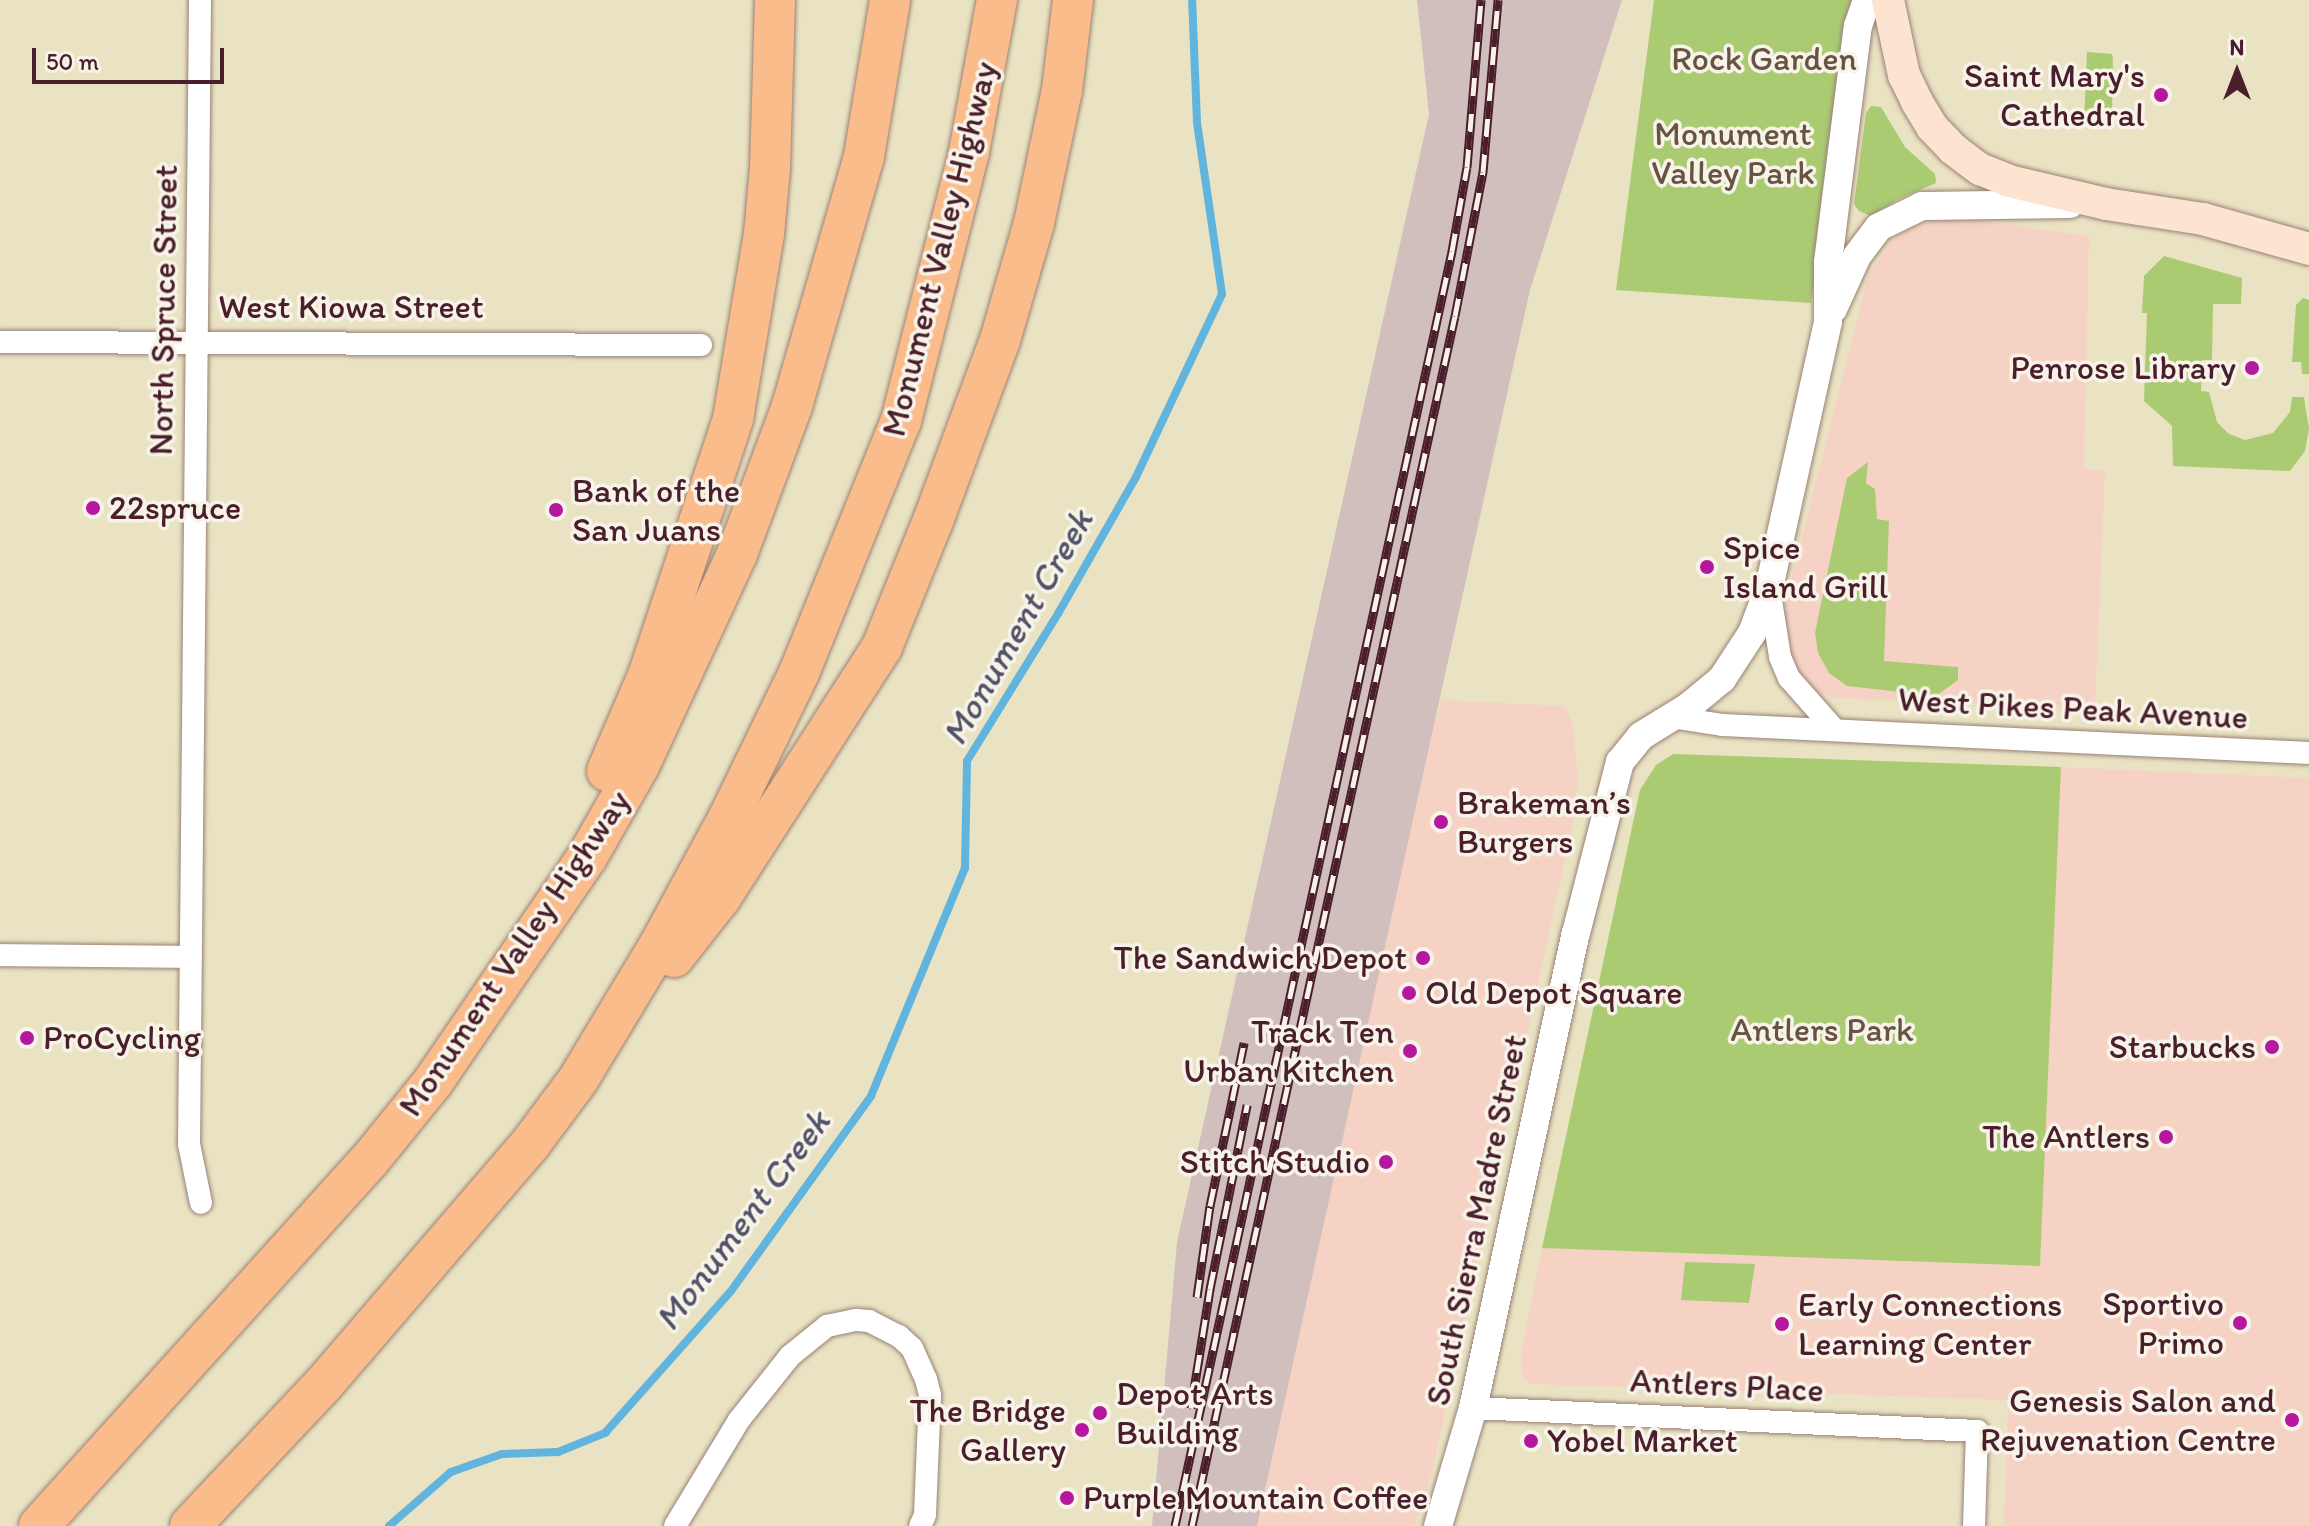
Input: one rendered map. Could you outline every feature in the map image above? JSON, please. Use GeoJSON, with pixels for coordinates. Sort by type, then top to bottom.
{"type":"FeatureCollection","features":[{"type":"Feature","properties":{"kind":"highway"},"geometry":{"type":"LineString","coordinates":[[492,1000],[585,816],[643,690],[733,419],[764,234],[770,168],[775,0]]}},
{"type":"Feature","properties":{"kind":"highway","name":"Monument Valley Highway"},"geometry":{"type":"LineString","coordinates":[[39,1526],[369,1161],[433,1082],[587,857],[639,766],[737,554],[792,406],[864,156],[890,0]]}},
{"type":"Feature","properties":{"kind":"highway","name":"Monument Valley Highway"},"geometry":{"type":"LineString","coordinates":[[190,1526],[323,1385],[531,1143],[578,1080],[660,944],[729,817],[799,673],[901,421],[969,152],[997,0]]}},
{"type":"Feature","properties":{"kind":"highway"},"geometry":{"type":"LineString","coordinates":[[578,1080],[721,897],[882,647],[1000,340],[1034,223],[1062,90],[1073,0]]}},
{"type":"Feature","properties":{"kind":"main road"},"geometry":{"type":"LineString","coordinates":[[1888,0],[1904,75],[1932,127],[1953,149],[1980,169],[2009,181],[2106,204],[2203,219],[2309,249]]}},
{"type":"Feature","properties":{"kind":"street","name":"North Spruce Street"},"geometry":{"type":"LineString","coordinates":[[200,0],[189,1144],[201,1203]]}},
{"type":"Feature","properties":{"kind":"street"},"geometry":{"type":"LineString","coordinates":[[1828,321],[1828,262],[1858,26],[1867,0]]}},
{"type":"Feature","properties":{"kind":"street"},"geometry":{"type":"LineString","coordinates":[[1828,321],[1857,256],[1879,227],[1922,206],[2106,204]]}},
{"type":"Feature","properties":{"kind":"street","name":"South Sierra Madre Street"},"geometry":{"type":"LineString","coordinates":[[1438,1526],[1473,1408],[1576,933],[1620,762],[1629,749],[1722,679],[1752,633],[1769,588],[1828,321]]}},
{"type":"Feature","properties":{"kind":"street","name":"West Kiowa Street"},"geometry":{"type":"LineString","coordinates":[[0,342],[701,345]]}},
{"type":"Feature","properties":{"kind":"street"},"geometry":{"type":"LineString","coordinates":[[1769,588],[1780,657],[1789,678],[1835,730]]}},
{"type":"Feature","properties":{"kind":"street","name":"West Pikes Peak Avenue"},"geometry":{"type":"LineString","coordinates":[[1671,717],[1723,725],[2309,753]]}},
{"type":"Feature","properties":{"kind":"street"},"geometry":{"type":"LineString","coordinates":[[0,955],[191,957]]}},
{"type":"Feature","properties":{"kind":"street"},"geometry":{"type":"LineString","coordinates":[[675,1526],[739,1420],[790,1356],[827,1326],[856,1320],[869,1321],[899,1336],[912,1348],[926,1379],[930,1395],[925,1515],[920,1526]]}},
{"type":"Feature","properties":{"kind":"street","name":"Antlers Place"},"geometry":{"type":"LineString","coordinates":[[1473,1408],[1977,1431],[1974,1526]]}},
{"type":"Feature","properties":{"kind":"shaded area"},"geometry":{"type":"Polygon","coordinates":[[[1417,0],[1622,0],[1530,290],[1257,1526],[1152,1526],[1177,1242],[1429,114],[1417,0]]]}},
{"type":"Feature","properties":{"kind":"shaded area"},"geometry":{"type":"Polygon","coordinates":[[[1961,218],[2089,236],[2084,468],[2105,471],[2095,709],[1835,698],[1812,690],[1793,664],[1784,614],[1788,592],[1868,277],[1890,243],[1906,231],[1941,219],[1961,218]]]}},
{"type":"Feature","properties":{"kind":"shaded area","name":"Old Depot Square"},"geometry":{"type":"Polygon","coordinates":[[[1442,700],[1564,706],[1573,724],[1578,778],[1572,828],[1427,1494],[1414,1526],[1257,1526],[1425,751],[1442,700]]]}},
{"type":"Feature","properties":{"kind":"shaded area"},"geometry":{"type":"Polygon","coordinates":[[[2061,767],[2309,778],[2309,1526],[2004,1526],[2008,1400],[1531,1384],[1524,1380],[1520,1360],[1542,1248],[2040,1266],[2061,767]]]}},
{"type":"Feature","properties":{"kind":"green space","name":"Monument Valley Park"},"geometry":{"type":"Polygon","coordinates":[[[1654,0],[1853,0],[1811,303],[1616,290],[1654,0]]]}},
{"type":"Feature","properties":{"kind":"green space"},"geometry":{"type":"Polygon","coordinates":[[[2087,52],[2112,54],[2112,116],[2108,122],[2084,122],[2087,52]]]}},
{"type":"Feature","properties":{"kind":"green space"},"geometry":{"type":"Polygon","coordinates":[[[1871,106],[1881,107],[1905,147],[1935,174],[1936,183],[1898,199],[1871,216],[1859,211],[1854,204],[1866,113],[1871,106]]]}},
{"type":"Feature","properties":{"kind":"green space"},"geometry":{"type":"Polygon","coordinates":[[[2164,256],[2242,278],[2241,304],[2213,304],[2212,360],[2202,360],[2201,391],[2209,392],[2217,422],[2229,434],[2245,440],[2273,433],[2290,412],[2292,397],[2304,397],[2309,429],[2305,451],[2290,471],[2173,466],[2172,426],[2144,401],[2147,313],[2142,313],[2144,276],[2164,256]]]}},
{"type":"Feature","properties":{"kind":"green space"},"geometry":{"type":"Polygon","coordinates":[[[2303,298],[2309,300],[2309,374],[2302,374],[2301,362],[2292,362],[2296,305],[2303,298]]]}},
{"type":"Feature","properties":{"kind":"green space"},"geometry":{"type":"Polygon","coordinates":[[[1868,462],[1866,483],[1875,489],[1877,519],[1889,521],[1884,661],[1958,667],[1958,680],[1936,696],[1847,686],[1829,673],[1818,653],[1815,633],[1847,478],[1868,462]]]}},
{"type":"Feature","properties":{"kind":"green space","name":"Antlers Park"},"geometry":{"type":"Polygon","coordinates":[[[1673,754],[2061,767],[2040,1266],[1542,1248],[1640,790],[1656,765],[1673,754]]]}},
{"type":"Feature","properties":{"kind":"green space"},"geometry":{"type":"Polygon","coordinates":[[[1685,1262],[1755,1264],[1749,1303],[1681,1300],[1685,1262]]]}},
{"type":"Feature","properties":{"kind":"waterway","name":"Monument Creek"},"geometry":{"type":"LineString","coordinates":[[389,1526],[451,1472],[502,1454],[558,1452],[605,1433],[731,1291],[871,1096],[965,868],[967,761],[1059,612],[1136,477],[1222,294],[1197,122],[1192,0]]}},
{"type":"Feature","properties":{"kind":"railway"},"geometry":{"type":"LineString","coordinates":[[1175,1526],[1452,251],[1467,167],[1481,0]]}},
{"type":"Feature","properties":{"kind":"railway"},"geometry":{"type":"LineString","coordinates":[[1192,1526],[1455,316],[1483,172],[1498,0]]}},
{"type":"Feature","properties":{"kind":"railway"},"geometry":{"type":"LineString","coordinates":[[1197,1297],[1210,1206],[1244,1043]]}},
{"type":"Feature","properties":{"kind":"railway"},"geometry":{"type":"LineString","coordinates":[[1191,1408],[1210,1289],[1247,1105]]}},
{"type":"Feature","properties":{"kind":"place","name":"Saint Mary's Cathedral"},"geometry":{"type":"Point","coordinates":[2161,95]}},
{"type":"Feature","properties":{"kind":"place","name":"Penrose Library"},"geometry":{"type":"Point","coordinates":[2252,368]}},
{"type":"Feature","properties":{"kind":"place","name":"22spruce"},"geometry":{"type":"Point","coordinates":[93,508]}},
{"type":"Feature","properties":{"kind":"place","name":"Bank of the San Juans"},"geometry":{"type":"Point","coordinates":[556,510]}},
{"type":"Feature","properties":{"kind":"place","name":"Spice Island Grill"},"geometry":{"type":"Point","coordinates":[1707,567]}},
{"type":"Feature","properties":{"kind":"place","name":"Brakeman’s Burgers"},"geometry":{"type":"Point","coordinates":[1441,822]}},
{"type":"Feature","properties":{"kind":"place","name":"The Sandwich Depot"},"geometry":{"type":"Point","coordinates":[1423,958]}},
{"type":"Feature","properties":{"kind":"place","name":"Old Depot Square"},"geometry":{"type":"Point","coordinates":[1409,993]}},
{"type":"Feature","properties":{"kind":"place","name":"ProCycling"},"geometry":{"type":"Point","coordinates":[27,1038]}},
{"type":"Feature","properties":{"kind":"place","name":"Starbucks"},"geometry":{"type":"Point","coordinates":[2272,1047]}},
{"type":"Feature","properties":{"kind":"place","name":"Track Ten Urban Kitchen"},"geometry":{"type":"Point","coordinates":[1410,1051]}},
{"type":"Feature","properties":{"kind":"place","name":"The Antlers"},"geometry":{"type":"Point","coordinates":[2166,1137]}},
{"type":"Feature","properties":{"kind":"place","name":"Stitch Studio"},"geometry":{"type":"Point","coordinates":[1386,1162]}},
{"type":"Feature","properties":{"kind":"place","name":"Sportivo Primo"},"geometry":{"type":"Point","coordinates":[2240,1323]}},
{"type":"Feature","properties":{"kind":"place","name":"Early Connections Learning Center"},"geometry":{"type":"Point","coordinates":[1782,1324]}},
{"type":"Feature","properties":{"kind":"place","name":"Depot Arts Building"},"geometry":{"type":"Point","coordinates":[1100,1413]}},
{"type":"Feature","properties":{"kind":"place","name":"Genesis Salon and Rejuvenation Centre"},"geometry":{"type":"Point","coordinates":[2292,1420]}},
{"type":"Feature","properties":{"kind":"place","name":"The Bridge Gallery"},"geometry":{"type":"Point","coordinates":[1082,1430]}},
{"type":"Feature","properties":{"kind":"place","name":"Yobel Market"},"geometry":{"type":"Point","coordinates":[1531,1441]}},
{"type":"Feature","properties":{"kind":"place","name":"Purple Mountain Coffee"},"geometry":{"type":"Point","coordinates":[1067,1498]}},
{"type":"Feature","properties":{"kind":"park label","name":"Rock Garden"},"geometry":{"type":"Point","coordinates":[1764,59]}}]}
